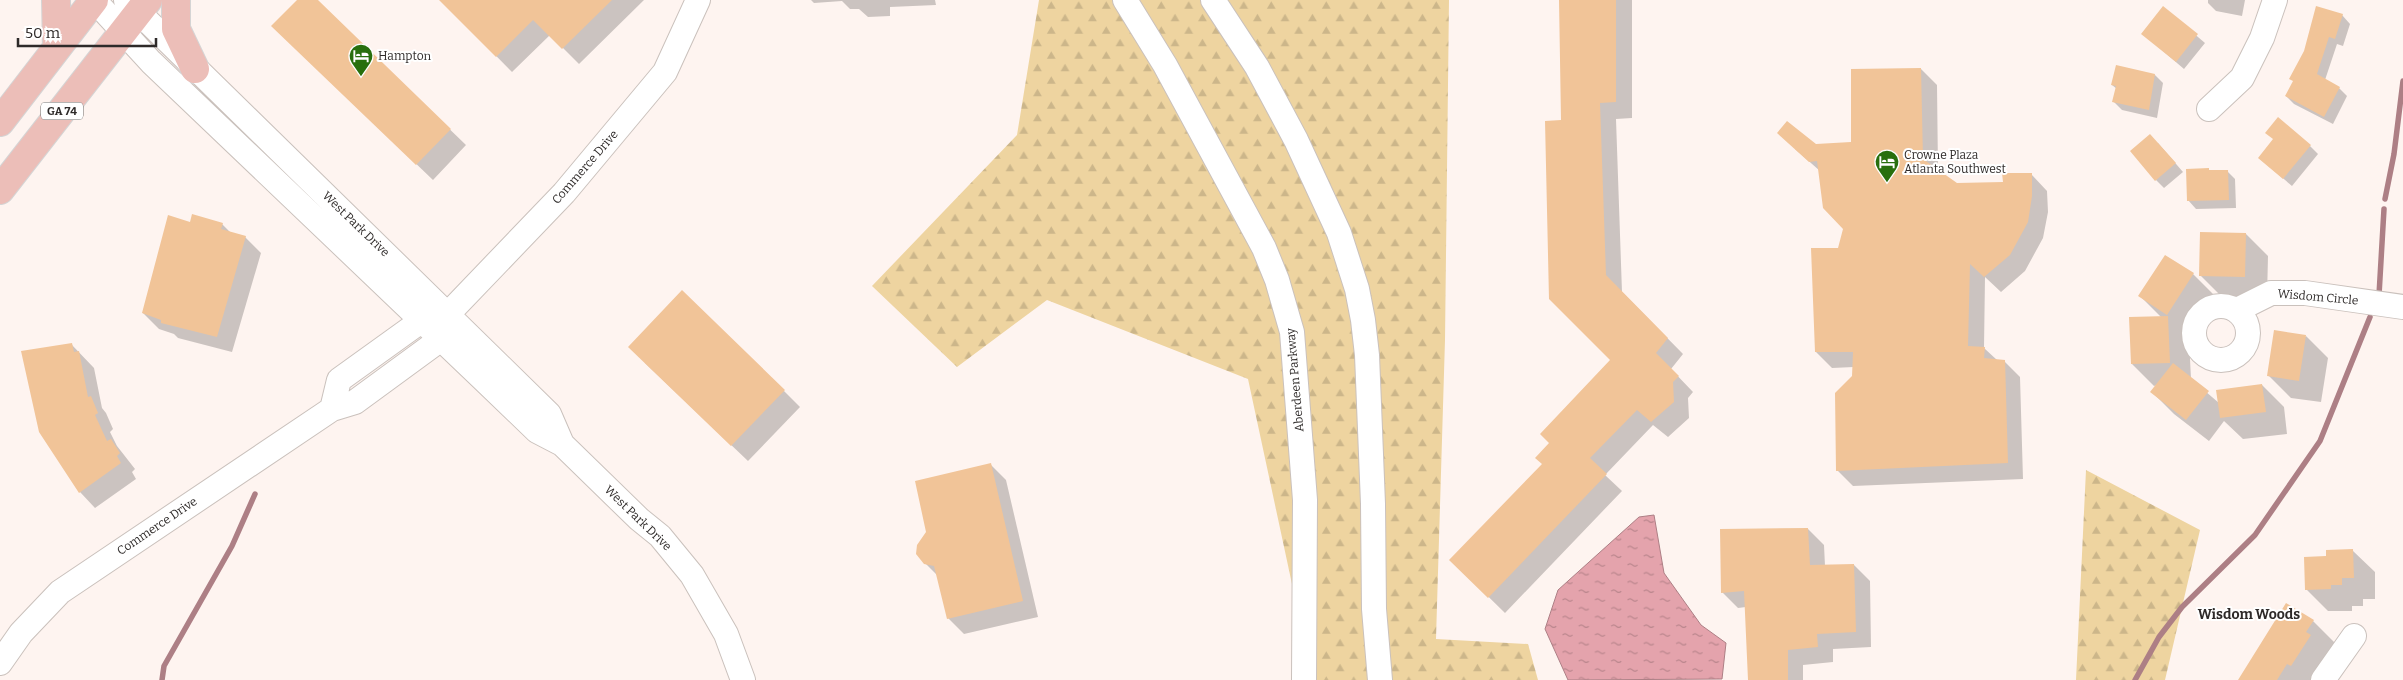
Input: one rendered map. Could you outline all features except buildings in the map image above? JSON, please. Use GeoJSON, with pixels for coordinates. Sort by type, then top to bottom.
{"type":"FeatureCollection","features":[{"type":"Feature","properties":{"kind":"main road"},"geometry":{"type":"LineString","coordinates":[[56,0],[57,48]]}},
{"type":"Feature","properties":{"kind":"main road"},"geometry":{"type":"LineString","coordinates":[[0,122],[94,0]]}},
{"type":"Feature","properties":{"kind":"main road"},"geometry":{"type":"LineString","coordinates":[[176,0],[176,29],[196,69]]}},
{"type":"Feature","properties":{"kind":"main road","name":"GA 74"},"geometry":{"type":"LineString","coordinates":[[0,190],[134,11]]}},
{"type":"Feature","properties":{"kind":"street"},"geometry":{"type":"LineString","coordinates":[[94,0],[134,11]]}},
{"type":"Feature","properties":{"kind":"street","name":"Commerce Drive"},"geometry":{"type":"LineString","coordinates":[[447,315],[564,194],[666,72],[698,0]]}},
{"type":"Feature","properties":{"kind":"street","name":"Aberdeen Parkway"},"geometry":{"type":"LineString","coordinates":[[1125,0],[1166,65],[1264,248],[1277,280],[1292,332],[1304,500],[1304,680]]}},
{"type":"Feature","properties":{"kind":"street"},"geometry":{"type":"LineString","coordinates":[[1214,0],[1257,67],[1296,140],[1339,233],[1364,320],[1373,504],[1374,609],[1380,680]]}},
{"type":"Feature","properties":{"kind":"street"},"geometry":{"type":"LineString","coordinates":[[2209,109],[2242,78],[2262,38],[2275,0]]}},
{"type":"Feature","properties":{"kind":"street","name":"West Park Drive"},"geometry":{"type":"LineString","coordinates":[[134,11],[371,238],[549,414],[562,444]]}},
{"type":"Feature","properties":{"kind":"street","name":"West Park Drive"},"geometry":{"type":"LineString","coordinates":[[134,11],[151,62],[538,431],[562,444],[639,519],[660,536],[692,576],[726,634],[743,680]]}},
{"type":"Feature","properties":{"kind":"street","name":"Wisdom Circle"},"geometry":{"type":"LineString","coordinates":[[2237,310],[2271,293],[2305,293],[2403,308]]}},
{"type":"Feature","properties":{"kind":"street"},"geometry":{"type":"LineString","coordinates":[[332,409],[339,380],[421,320],[447,315],[441,339]]}},
{"type":"Feature","properties":{"kind":"street","name":"Commerce Drive"},"geometry":{"type":"LineString","coordinates":[[0,663],[20,633],[60,592],[332,409],[355,402],[441,339]]}},
{"type":"Feature","properties":{"kind":"street"},"geometry":{"type":"LineString","coordinates":[[2323,680],[2354,636]]}},
{"type":"Feature","properties":{"kind":"green space"},"geometry":{"type":"Polygon","coordinates":[[[1039,0],[1449,0],[1445,340],[1436,639],[1528,644],[1538,680],[1304,680],[1304,640],[1248,379],[1047,300],[957,367],[872,286],[1017,135],[1039,0]]]}},
{"type":"Feature","properties":{"kind":"green space"},"geometry":{"type":"Polygon","coordinates":[[[2086,470],[2200,530],[2165,680],[2076,680],[2086,470]]]}},
{"type":"Feature","properties":{"kind":"water"},"geometry":{"type":"Polygon","coordinates":[[[1654,515],[1664,573],[1701,625],[1726,643],[1722,679],[1568,680],[1545,629],[1558,590],[1639,517],[1654,515]]]}},
{"type":"Feature","properties":{"kind":"waterway"},"geometry":{"type":"LineString","coordinates":[[2385,199],[2394,154],[2403,81]]}},
{"type":"Feature","properties":{"kind":"waterway"},"geometry":{"type":"LineString","coordinates":[[2379,295],[2384,209]]}},
{"type":"Feature","properties":{"kind":"waterway"},"geometry":{"type":"LineString","coordinates":[[2135,680],[2159,637],[2182,607],[2255,535],[2320,441],[2370,317]]}},
{"type":"Feature","properties":{"kind":"waterway"},"geometry":{"type":"LineString","coordinates":[[162,680],[164,666],[232,546],[255,494]]}},
{"type":"Feature","properties":{"kind":"place","name":"Hampton"},"geometry":{"type":"Point","coordinates":[361,77]}},
{"type":"Feature","properties":{"kind":"place","name":"Crowne Plaza Atlanta Southwest"},"geometry":{"type":"Point","coordinates":[1887,183]}},
{"type":"Feature","properties":{"kind":"district","name":"Wisdom Woods"},"geometry":{"type":"Point","coordinates":[2249,614]}}]}
